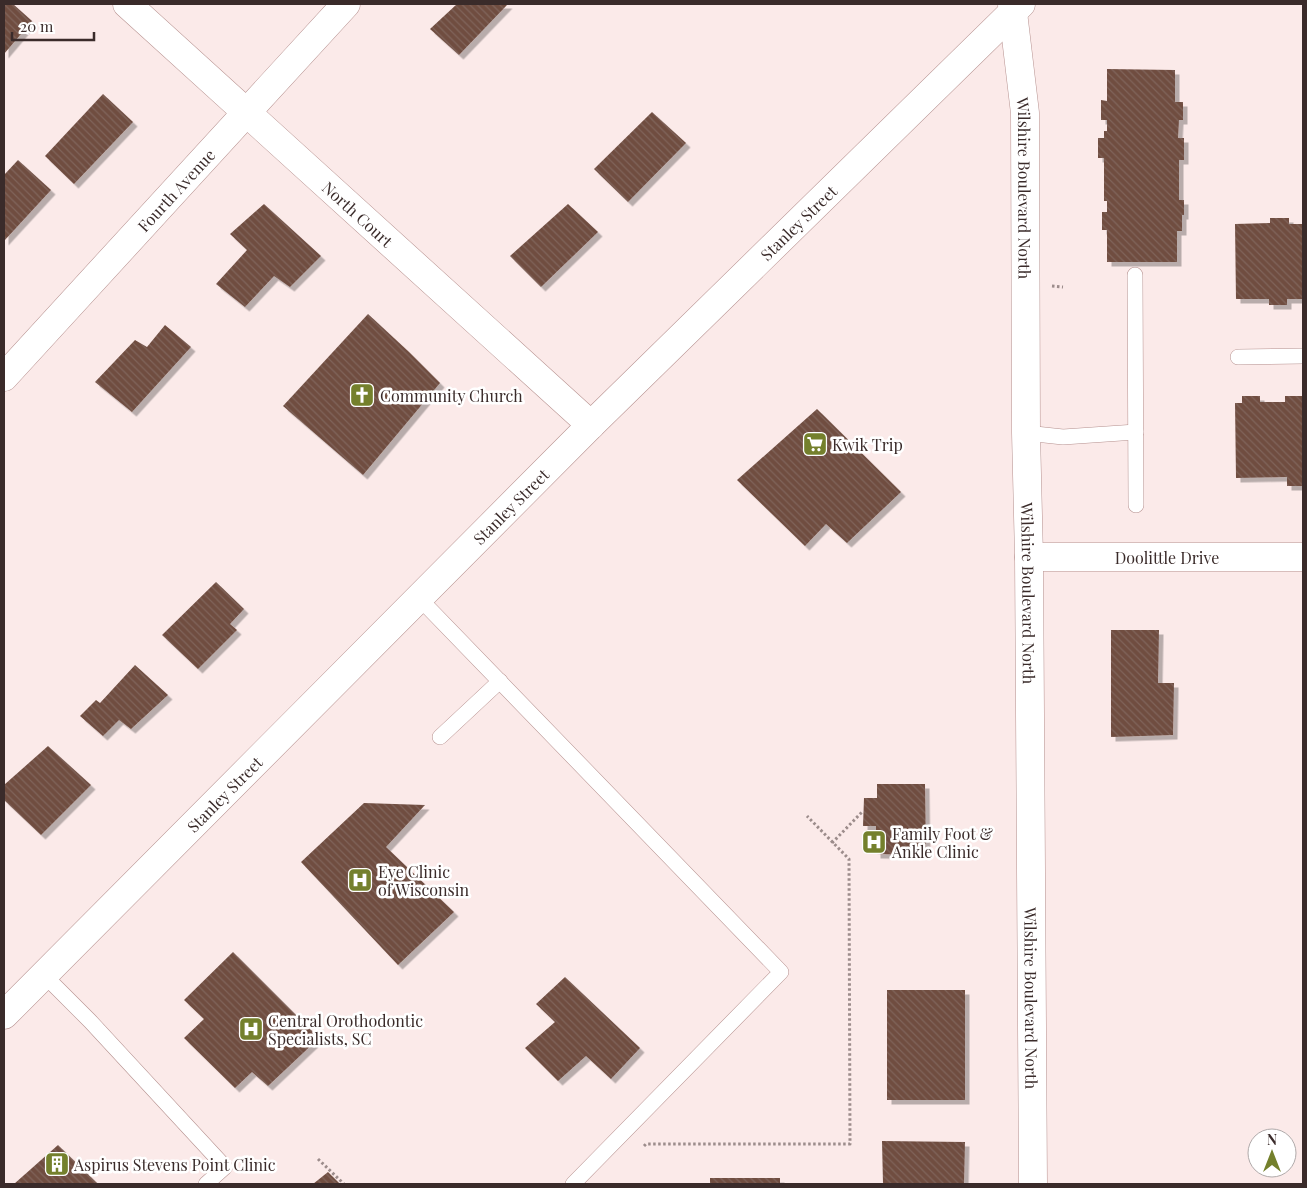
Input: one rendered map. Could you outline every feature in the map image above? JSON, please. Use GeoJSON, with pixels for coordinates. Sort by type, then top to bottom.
{"type":"FeatureCollection","features":[{"type":"Feature","properties":{"kind":"street","name":"North Court"},"geometry":{"type":"LineString","coordinates":[[127,4],[591,425]]}},
{"type":"Feature","properties":{"kind":"street","name":"Fourth Avenue"},"geometry":{"type":"LineString","coordinates":[[4,377],[346,4]]}},
{"type":"Feature","properties":{"kind":"street","name":"Stanley Street"},"geometry":{"type":"LineString","coordinates":[[4,1015],[591,425],[1015,7]]}},
{"type":"Feature","properties":{"kind":"street","name":"Wilshire Boulevard North"},"geometry":{"type":"LineString","coordinates":[[1015,7],[1025,113],[1033,1184]]}},
{"type":"Feature","properties":{"kind":"street","name":"Doolittle Drive"},"geometry":{"type":"LineString","coordinates":[[1029,558],[1303,557]]}},
{"type":"Feature","properties":{"kind":"lane"},"geometry":{"type":"LineString","coordinates":[[1135,275],[1136,505]]}},
{"type":"Feature","properties":{"kind":"lane"},"geometry":{"type":"LineString","coordinates":[[1238,357],[1303,356]]}},
{"type":"Feature","properties":{"kind":"lane"},"geometry":{"type":"LineString","coordinates":[[1026,434],[1063,437],[1136,432]]}},
{"type":"Feature","properties":{"kind":"lane"},"geometry":{"type":"LineString","coordinates":[[419,598],[780,972],[573,1184]]}},
{"type":"Feature","properties":{"kind":"lane"},"geometry":{"type":"LineString","coordinates":[[440,737],[500,680]]}},
{"type":"Feature","properties":{"kind":"lane"},"geometry":{"type":"LineString","coordinates":[[44,975],[90,1021],[225,1167],[206,1184]]}},
{"type":"Feature","properties":{"kind":"path"},"geometry":{"type":"LineString","coordinates":[[832,842],[863,811]]}},
{"type":"Feature","properties":{"kind":"path"},"geometry":{"type":"LineString","coordinates":[[639,1151],[646,1144],[850,1144],[849,860],[807,816]]}},
{"type":"Feature","properties":{"kind":"path"},"geometry":{"type":"LineString","coordinates":[[318,1159],[344,1184]]}},
{"type":"Feature","properties":{"kind":"building"},"geometry":{"type":"Polygon","coordinates":[[[4,4],[13,4],[32,21],[4,54],[4,4]]]}},
{"type":"Feature","properties":{"kind":"building"},"geometry":{"type":"Polygon","coordinates":[[[457,4],[508,4],[459,55],[430,29],[457,4]]]}},
{"type":"Feature","properties":{"kind":"building"},"geometry":{"type":"Polygon","coordinates":[[[1107,69],[1175,70],[1175,102],[1183,102],[1183,120],[1179,120],[1178,138],[1184,138],[1184,160],[1179,160],[1179,200],[1184,200],[1184,215],[1182,215],[1182,231],[1177,231],[1177,262],[1107,262],[1107,230],[1102,230],[1102,212],[1107,212],[1107,201],[1104,201],[1104,158],[1098,158],[1098,138],[1104,138],[1104,131],[1107,131],[1107,120],[1101,120],[1101,100],[1107,101],[1107,69]]]}},
{"type":"Feature","properties":{"kind":"building"},"geometry":{"type":"Polygon","coordinates":[[[103,94],[133,122],[74,184],[45,156],[103,94]]]}},
{"type":"Feature","properties":{"kind":"building"},"geometry":{"type":"Polygon","coordinates":[[[652,112],[686,143],[628,202],[594,169],[652,112]]]}},
{"type":"Feature","properties":{"kind":"building"},"geometry":{"type":"Polygon","coordinates":[[[18,160],[51,190],[4,241],[4,175],[18,160]]]}},
{"type":"Feature","properties":{"kind":"building"},"geometry":{"type":"Polygon","coordinates":[[[264,204],[321,256],[290,287],[274,276],[245,307],[216,284],[247,250],[230,234],[264,204]]]}},
{"type":"Feature","properties":{"kind":"building"},"geometry":{"type":"Polygon","coordinates":[[[568,204],[598,232],[541,287],[510,256],[568,204]]]}},
{"type":"Feature","properties":{"kind":"building"},"geometry":{"type":"Polygon","coordinates":[[[1270,218],[1289,218],[1289,224],[1303,224],[1303,299],[1287,299],[1287,305],[1269,305],[1269,299],[1236,299],[1235,224],[1270,223],[1270,218]]]}},
{"type":"Feature","properties":{"kind":"building","name":"Community Church"},"geometry":{"type":"Polygon","coordinates":[[[368,314],[440,383],[363,475],[283,406],[368,314]]]}},
{"type":"Feature","properties":{"kind":"building"},"geometry":{"type":"Polygon","coordinates":[[[165,325],[191,347],[132,412],[95,382],[135,340],[147,347],[165,325]]]}},
{"type":"Feature","properties":{"kind":"building"},"geometry":{"type":"Polygon","coordinates":[[[1242,396],[1260,396],[1260,402],[1285,402],[1285,396],[1303,396],[1303,486],[1287,486],[1287,477],[1236,478],[1235,403],[1242,403],[1242,396]]]}},
{"type":"Feature","properties":{"kind":"building","name":"Kwik Trip"},"geometry":{"type":"Polygon","coordinates":[[[817,409],[901,492],[847,543],[826,524],[805,546],[737,480],[817,409]]]}},
{"type":"Feature","properties":{"kind":"building"},"geometry":{"type":"Polygon","coordinates":[[[216,582],[244,609],[230,624],[237,630],[198,669],[162,635],[216,582]]]}},
{"type":"Feature","properties":{"kind":"building"},"geometry":{"type":"Polygon","coordinates":[[[1111,630],[1159,630],[1158,683],[1174,683],[1173,735],[1111,737],[1111,630]]]}},
{"type":"Feature","properties":{"kind":"building"},"geometry":{"type":"Polygon","coordinates":[[[135,665],[168,695],[131,729],[119,720],[103,736],[80,716],[96,700],[100,703],[135,665]]]}},
{"type":"Feature","properties":{"kind":"building"},"geometry":{"type":"Polygon","coordinates":[[[48,746],[91,785],[41,835],[4,800],[4,785],[48,746]]]}},
{"type":"Feature","properties":{"kind":"building"},"geometry":{"type":"Polygon","coordinates":[[[877,784],[925,784],[926,855],[876,854],[876,826],[863,826],[864,798],[877,798],[877,784]]]}},
{"type":"Feature","properties":{"kind":"building"},"geometry":{"type":"Polygon","coordinates":[[[364,803],[425,805],[386,847],[454,912],[398,965],[301,862],[364,803]]]}},
{"type":"Feature","properties":{"kind":"building","name":"Central Orothodontic Specialists, SC"},"geometry":{"type":"Polygon","coordinates":[[[233,952],[319,1038],[268,1086],[252,1072],[235,1088],[184,1038],[204,1019],[184,1000],[233,952]]]}},
{"type":"Feature","properties":{"kind":"building"},"geometry":{"type":"Polygon","coordinates":[[[565,977],[640,1048],[611,1079],[586,1056],[558,1081],[525,1048],[555,1022],[536,1004],[565,977]]]}},
{"type":"Feature","properties":{"kind":"building"},"geometry":{"type":"Polygon","coordinates":[[[887,990],[965,990],[965,1100],[887,1100],[887,990]]]}},
{"type":"Feature","properties":{"kind":"building"},"geometry":{"type":"Polygon","coordinates":[[[882,1141],[965,1142],[964,1184],[883,1184],[882,1141]]]}},
{"type":"Feature","properties":{"kind":"building","name":"Aspirus Stevens Point Clinic"},"geometry":{"type":"Polygon","coordinates":[[[58,1145],[98,1184],[14,1184],[58,1145]]]}},
{"type":"Feature","properties":{"kind":"building"},"geometry":{"type":"Polygon","coordinates":[[[328,1172],[340,1184],[313,1184],[328,1172]]]}},
{"type":"Feature","properties":{"kind":"building"},"geometry":{"type":"Polygon","coordinates":[[[710,1178],[780,1178],[780,1184],[710,1184],[710,1178]]]}},
{"type":"Feature","properties":{"kind":"place","name":"Community Church"},"geometry":{"type":"Point","coordinates":[362,395]}},
{"type":"Feature","properties":{"kind":"place","name":"Kwik Trip"},"geometry":{"type":"Point","coordinates":[815,444]}},
{"type":"Feature","properties":{"kind":"place","name":"Family Foot & Ankle Clinic"},"geometry":{"type":"Point","coordinates":[874,842]}},
{"type":"Feature","properties":{"kind":"place","name":"Eye Clinic of Wisconsin"},"geometry":{"type":"Point","coordinates":[360,880]}},
{"type":"Feature","properties":{"kind":"place","name":"Central Orothodontic Specialists, SC"},"geometry":{"type":"Point","coordinates":[251,1029]}},
{"type":"Feature","properties":{"kind":"place","name":"Aspirus Stevens Point Clinic"},"geometry":{"type":"Point","coordinates":[57,1164]}}]}
